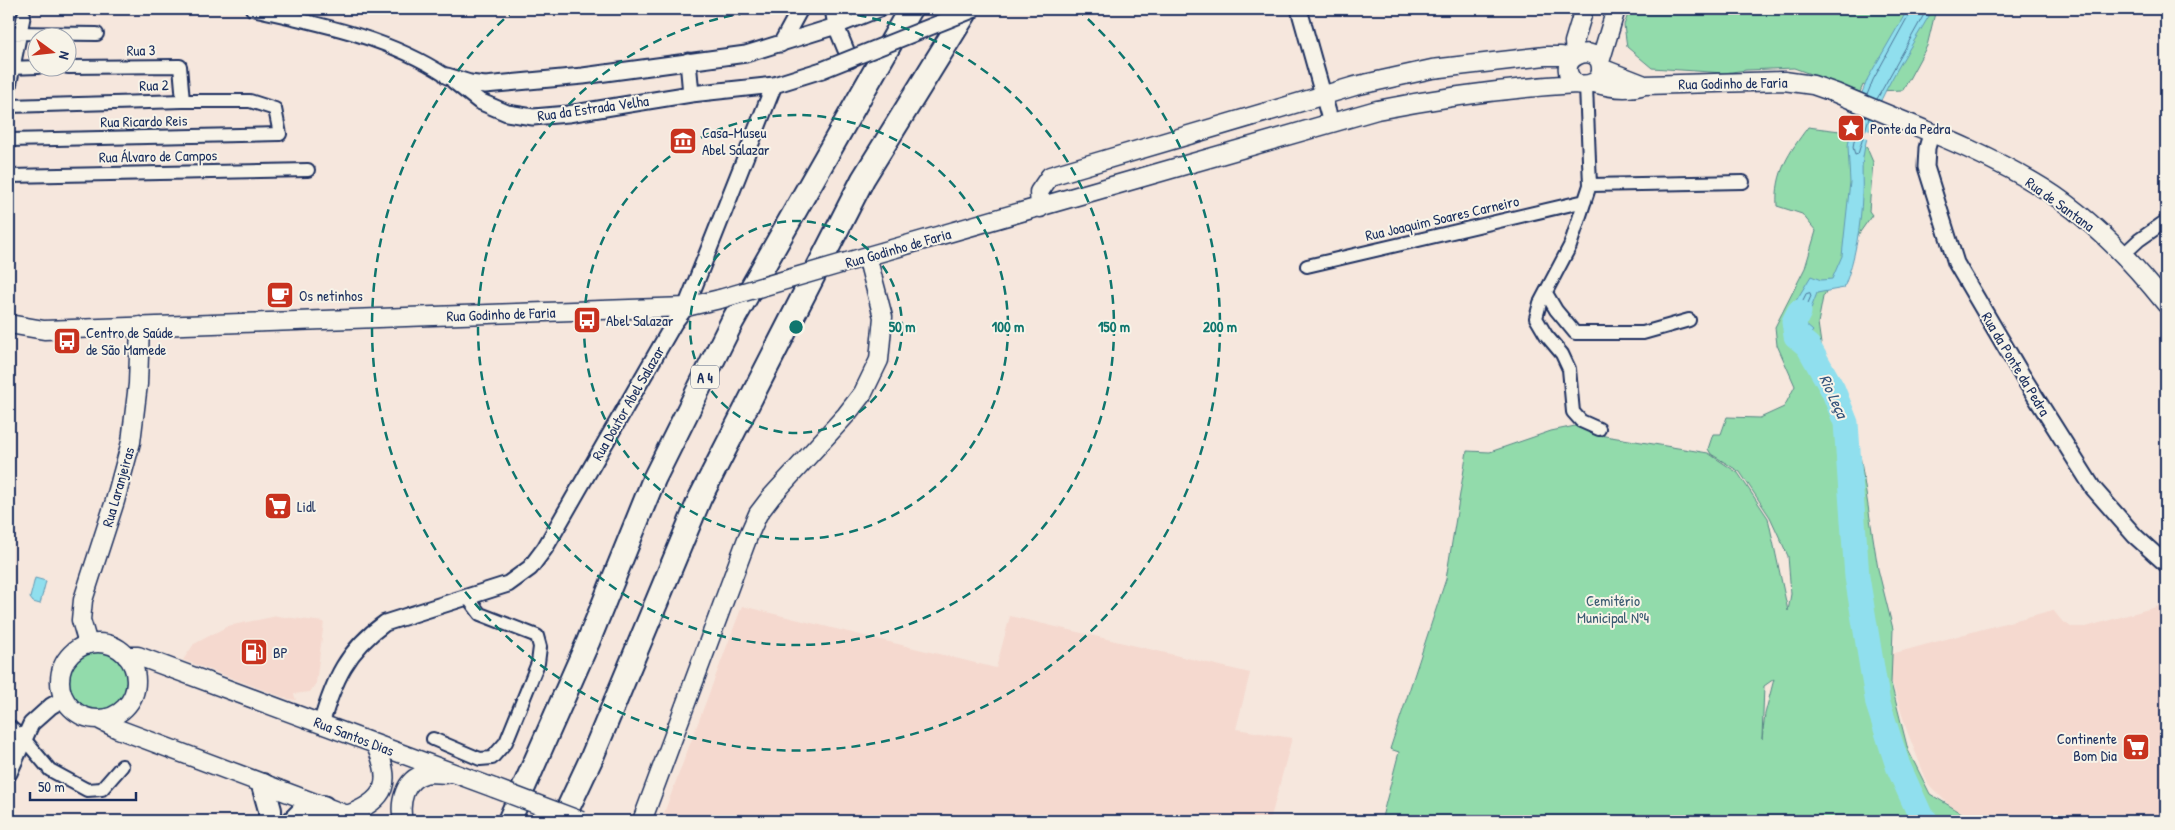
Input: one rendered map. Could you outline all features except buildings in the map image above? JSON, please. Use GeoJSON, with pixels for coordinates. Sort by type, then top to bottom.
{"type":"FeatureCollection","features":[{"type":"Feature","properties":{"kind":"highway","name":"A 4"},"geometry":{"type":"LineString","coordinates":[[509,821],[663,462],[732,322],[910,9]]}},
{"type":"Feature","properties":{"kind":"highway"},"geometry":{"type":"LineString","coordinates":[[562,821],[709,481],[863,179],[968,9]]}},
{"type":"Feature","properties":{"kind":"highway"},"geometry":{"type":"LineString","coordinates":[[263,785],[270,810],[270,821]]}},
{"type":"Feature","properties":{"kind":"highway"},"geometry":{"type":"LineString","coordinates":[[294,821],[304,811],[323,807]]}},
{"type":"Feature","properties":{"kind":"main road"},"geometry":{"type":"LineString","coordinates":[[1584,9],[1574,42],[1573,58],[1568,72],[1571,79],[1592,76],[1616,9]]}},
{"type":"Feature","properties":{"kind":"main road","name":"Rua Godinho de Faria"},"geometry":{"type":"LineString","coordinates":[[1040,208],[1039,192],[1050,176],[1324,95],[1432,69],[1545,56],[1573,58],[1581,53],[1588,53],[1595,56],[1592,76]]}},
{"type":"Feature","properties":{"kind":"main road","name":"Rua Godinho de Faria"},"geometry":{"type":"LineString","coordinates":[[9,324],[44,330],[686,307],[1040,208],[1377,110],[1443,97],[1592,76],[1605,86],[1635,88],[1645,85],[1784,81],[1813,84],[1931,134]]}},
{"type":"Feature","properties":{"kind":"main road","name":"Rua de Santana"},"geometry":{"type":"LineString","coordinates":[[1931,134],[1973,152],[2043,188],[2124,254],[2166,304]]}},
{"type":"Feature","properties":{"kind":"main road"},"geometry":{"type":"LineString","coordinates":[[642,821],[758,514],[799,465],[846,415],[862,393],[879,360],[882,317],[867,256]]}},
{"type":"Feature","properties":{"kind":"main road","name":"Rua Laranjeiras"},"geometry":{"type":"LineString","coordinates":[[88,644],[81,620],[83,600],[131,442],[138,384],[140,326]]}},
{"type":"Feature","properties":{"kind":"main road"},"geometry":{"type":"LineString","coordinates":[[100,643],[112,646],[126,656],[136,674],[136,687],[132,700],[124,710],[112,717],[100,720],[87,719],[75,713],[64,699],[59,681],[61,668],[67,657],[76,649],[88,644],[100,643]]}},
{"type":"Feature","properties":{"kind":"main road","name":"Rua Santos Dias"},"geometry":{"type":"LineString","coordinates":[[126,656],[138,656],[581,821]]}},
{"type":"Feature","properties":{"kind":"main road"},"geometry":{"type":"LineString","coordinates":[[100,720],[118,729],[263,785],[355,818],[375,801],[384,784],[386,772],[383,760],[375,744]]}},
{"type":"Feature","properties":{"kind":"main road"},"geometry":{"type":"LineString","coordinates":[[404,821],[402,804],[405,792],[416,778],[425,774],[458,775]]}},
{"type":"Feature","properties":{"kind":"street","name":"Rua da Estrada Velha"},"geometry":{"type":"LineString","coordinates":[[252,9],[344,29],[397,48],[430,64],[479,101],[507,113],[533,117],[568,114],[691,94],[774,85],[850,60],[975,9]]}},
{"type":"Feature","properties":{"kind":"street"},"geometry":{"type":"LineString","coordinates":[[781,44],[800,9]]}},
{"type":"Feature","properties":{"kind":"street"},"geometry":{"type":"LineString","coordinates":[[833,9],[838,32],[850,60]]}},
{"type":"Feature","properties":{"kind":"street","name":"Rua da Estrada Velha"},"geometry":{"type":"LineString","coordinates":[[447,76],[470,83],[485,85],[583,76],[746,54],[781,44],[838,32],[853,18],[879,9]]}},
{"type":"Feature","properties":{"kind":"street"},"geometry":{"type":"LineString","coordinates":[[1299,9],[1331,123]]}},
{"type":"Feature","properties":{"kind":"street"},"geometry":{"type":"LineString","coordinates":[[9,89],[15,33],[24,15]]}},
{"type":"Feature","properties":{"kind":"street"},"geometry":{"type":"LineString","coordinates":[[15,33],[97,34]]}},
{"type":"Feature","properties":{"kind":"street"},"geometry":{"type":"LineString","coordinates":[[688,61],[691,94]]}},
{"type":"Feature","properties":{"kind":"street","name":"Rua 3"},"geometry":{"type":"LineString","coordinates":[[78,67],[180,66],[183,101]]}},
{"type":"Feature","properties":{"kind":"street"},"geometry":{"type":"LineString","coordinates":[[11,68],[28,67]]}},
{"type":"Feature","properties":{"kind":"street"},"geometry":{"type":"LineString","coordinates":[[1592,76],[1590,185],[1570,246],[1540,303],[1536,318],[1546,335],[1562,354],[1569,369],[1574,412],[1581,421],[1599,429]]}},
{"type":"Feature","properties":{"kind":"street","name":"Rua Doutor Abel Salazar"},"geometry":{"type":"LineString","coordinates":[[321,724],[336,679],[346,661],[375,630],[385,623],[508,584],[530,568],[545,548],[674,322],[686,307],[774,85]]}},
{"type":"Feature","properties":{"kind":"street","name":"Rua 2"},"geometry":{"type":"LineString","coordinates":[[9,106],[250,101],[274,109],[280,134]]}},
{"type":"Feature","properties":{"kind":"street","name":"Rua Ricardo Reis"},"geometry":{"type":"LineString","coordinates":[[9,140],[280,134]]}},
{"type":"Feature","properties":{"kind":"street","name":"Rua da Ponte da Pedra"},"geometry":{"type":"LineString","coordinates":[[1931,134],[1927,148],[1926,167],[1956,263],[2028,385],[2093,488],[2136,536],[2166,564]]}},
{"type":"Feature","properties":{"kind":"street","name":"Rua Álvaro de Campos"},"geometry":{"type":"LineString","coordinates":[[9,176],[308,170]]}},
{"type":"Feature","properties":{"kind":"street"},"geometry":{"type":"LineString","coordinates":[[1590,185],[1742,182]]}},
{"type":"Feature","properties":{"kind":"street","name":"Rua Joaquim Soares Carneiro"},"geometry":{"type":"LineString","coordinates":[[1307,266],[1585,202]]}},
{"type":"Feature","properties":{"kind":"street"},"geometry":{"type":"LineString","coordinates":[[2124,254],[2138,240],[2166,220]]}},
{"type":"Feature","properties":{"kind":"street"},"geometry":{"type":"LineString","coordinates":[[1546,293],[1556,310],[1575,333],[1643,333],[1689,320]]}},
{"type":"Feature","properties":{"kind":"street"},"geometry":{"type":"LineString","coordinates":[[433,739],[480,759],[492,758],[506,742],[538,663],[540,647],[537,636],[480,614],[468,598]]}},
{"type":"Feature","properties":{"kind":"street"},"geometry":{"type":"LineString","coordinates":[[9,773],[31,724],[51,706],[64,699]]}},
{"type":"Feature","properties":{"kind":"street"},"geometry":{"type":"LineString","coordinates":[[9,726],[24,739],[50,770],[87,790],[102,789],[122,766]]}},
{"type":"Feature","properties":{"kind":"shaded area"},"geometry":{"type":"Polygon","coordinates":[[[2166,604],[2166,821],[1988,821],[1952,808],[1928,784],[1907,731],[1884,656],[2053,610],[2061,620],[2071,627],[2086,627],[2166,604]]]}},
{"type":"Feature","properties":{"kind":"shaded area"},"geometry":{"type":"Polygon","coordinates":[[[742,606],[996,668],[1010,616],[1250,673],[1236,729],[1292,738],[1270,821],[661,821],[742,606]]]}},
{"type":"Feature","properties":{"kind":"shaded area","name":"BP"},"geometry":{"type":"Polygon","coordinates":[[[277,616],[324,622],[316,683],[310,692],[294,694],[296,700],[288,699],[183,660],[194,644],[228,626],[277,616]]]}},
{"type":"Feature","properties":{"kind":"green space"},"geometry":{"type":"Polygon","coordinates":[[[1630,9],[1936,9],[1927,46],[1903,90],[1876,91],[1863,85],[1860,92],[1794,68],[1724,73],[1652,68],[1627,47],[1624,25],[1630,9]]]}},
{"type":"Feature","properties":{"kind":"green space","name":"Cemitério Municipal Nº4"},"geometry":{"type":"Polygon","coordinates":[[[1808,127],[1848,132],[1867,148],[1873,162],[1869,211],[1872,215],[1858,235],[1823,297],[1818,323],[1823,358],[1828,385],[1848,413],[1860,455],[1878,569],[1893,629],[1891,683],[1908,750],[1930,794],[1970,818],[1968,821],[1381,821],[1399,752],[1390,749],[1446,579],[1467,451],[1490,452],[1551,431],[1575,426],[1605,436],[1708,453],[1738,473],[1768,518],[1788,611],[1791,594],[1788,556],[1770,517],[1740,472],[1711,454],[1708,449],[1713,434],[1721,434],[1727,417],[1760,418],[1784,407],[1795,386],[1777,345],[1775,327],[1805,268],[1816,231],[1802,214],[1777,206],[1777,194],[1781,173],[1789,154],[1808,127]],[[1774,679],[1764,686],[1762,739],[1765,714],[1774,679]]]}},
{"type":"Feature","properties":{"kind":"green space"},"geometry":{"type":"Polygon","coordinates":[[[97,651],[114,656],[122,664],[127,681],[122,698],[114,706],[97,711],[80,706],[72,698],[67,681],[72,664],[80,656],[97,651]]]}},
{"type":"Feature","properties":{"kind":"water"},"geometry":{"type":"Polygon","coordinates":[[[1908,9],[1933,9],[1891,80],[1867,137],[1862,162],[1859,230],[1848,277],[1844,288],[1817,293],[1805,324],[1813,331],[1797,349],[1783,329],[1791,309],[1811,276],[1821,280],[1832,279],[1842,256],[1850,182],[1848,146],[1853,115],[1868,78],[1908,9]]]}},
{"type":"Feature","properties":{"kind":"water"},"geometry":{"type":"Polygon","coordinates":[[[35,578],[46,581],[40,604],[33,602],[30,598],[35,578]]]}},
{"type":"Feature","properties":{"kind":"pier"},"geometry":{"type":"Polygon","coordinates":[[[1850,123],[1872,132],[1870,140],[1848,131],[1850,123]]]}},
{"type":"Feature","properties":{"kind":"waterway","name":"Rio Leça"},"geometry":{"type":"LineString","coordinates":[[1799,312],[1794,322],[1796,336],[1808,346],[1833,390],[1846,423],[1857,577],[1878,704],[1898,766],[1922,819],[1926,821]]}},
{"type":"Feature","properties":{"kind":"place","name":"Ponte da Pedra"},"geometry":{"type":"Point","coordinates":[1851,128]}},
{"type":"Feature","properties":{"kind":"place","name":"Casa-Museu Abel Salazar"},"geometry":{"type":"Point","coordinates":[683,141]}},
{"type":"Feature","properties":{"kind":"place","name":"Os netinhos"},"geometry":{"type":"Point","coordinates":[280,295]}},
{"type":"Feature","properties":{"kind":"place","name":"Abel Salazar"},"geometry":{"type":"Point","coordinates":[587,320]}},
{"type":"Feature","properties":{"kind":"place","name":"Centro de Saúde de São Mamede"},"geometry":{"type":"Point","coordinates":[67,341]}},
{"type":"Feature","properties":{"kind":"place","name":"Lidl"},"geometry":{"type":"Point","coordinates":[278,506]}},
{"type":"Feature","properties":{"kind":"place","name":"BP"},"geometry":{"type":"Point","coordinates":[254,652]}},
{"type":"Feature","properties":{"kind":"place","name":"Continente Bom Dia"},"geometry":{"type":"Point","coordinates":[2136,747]}}]}
